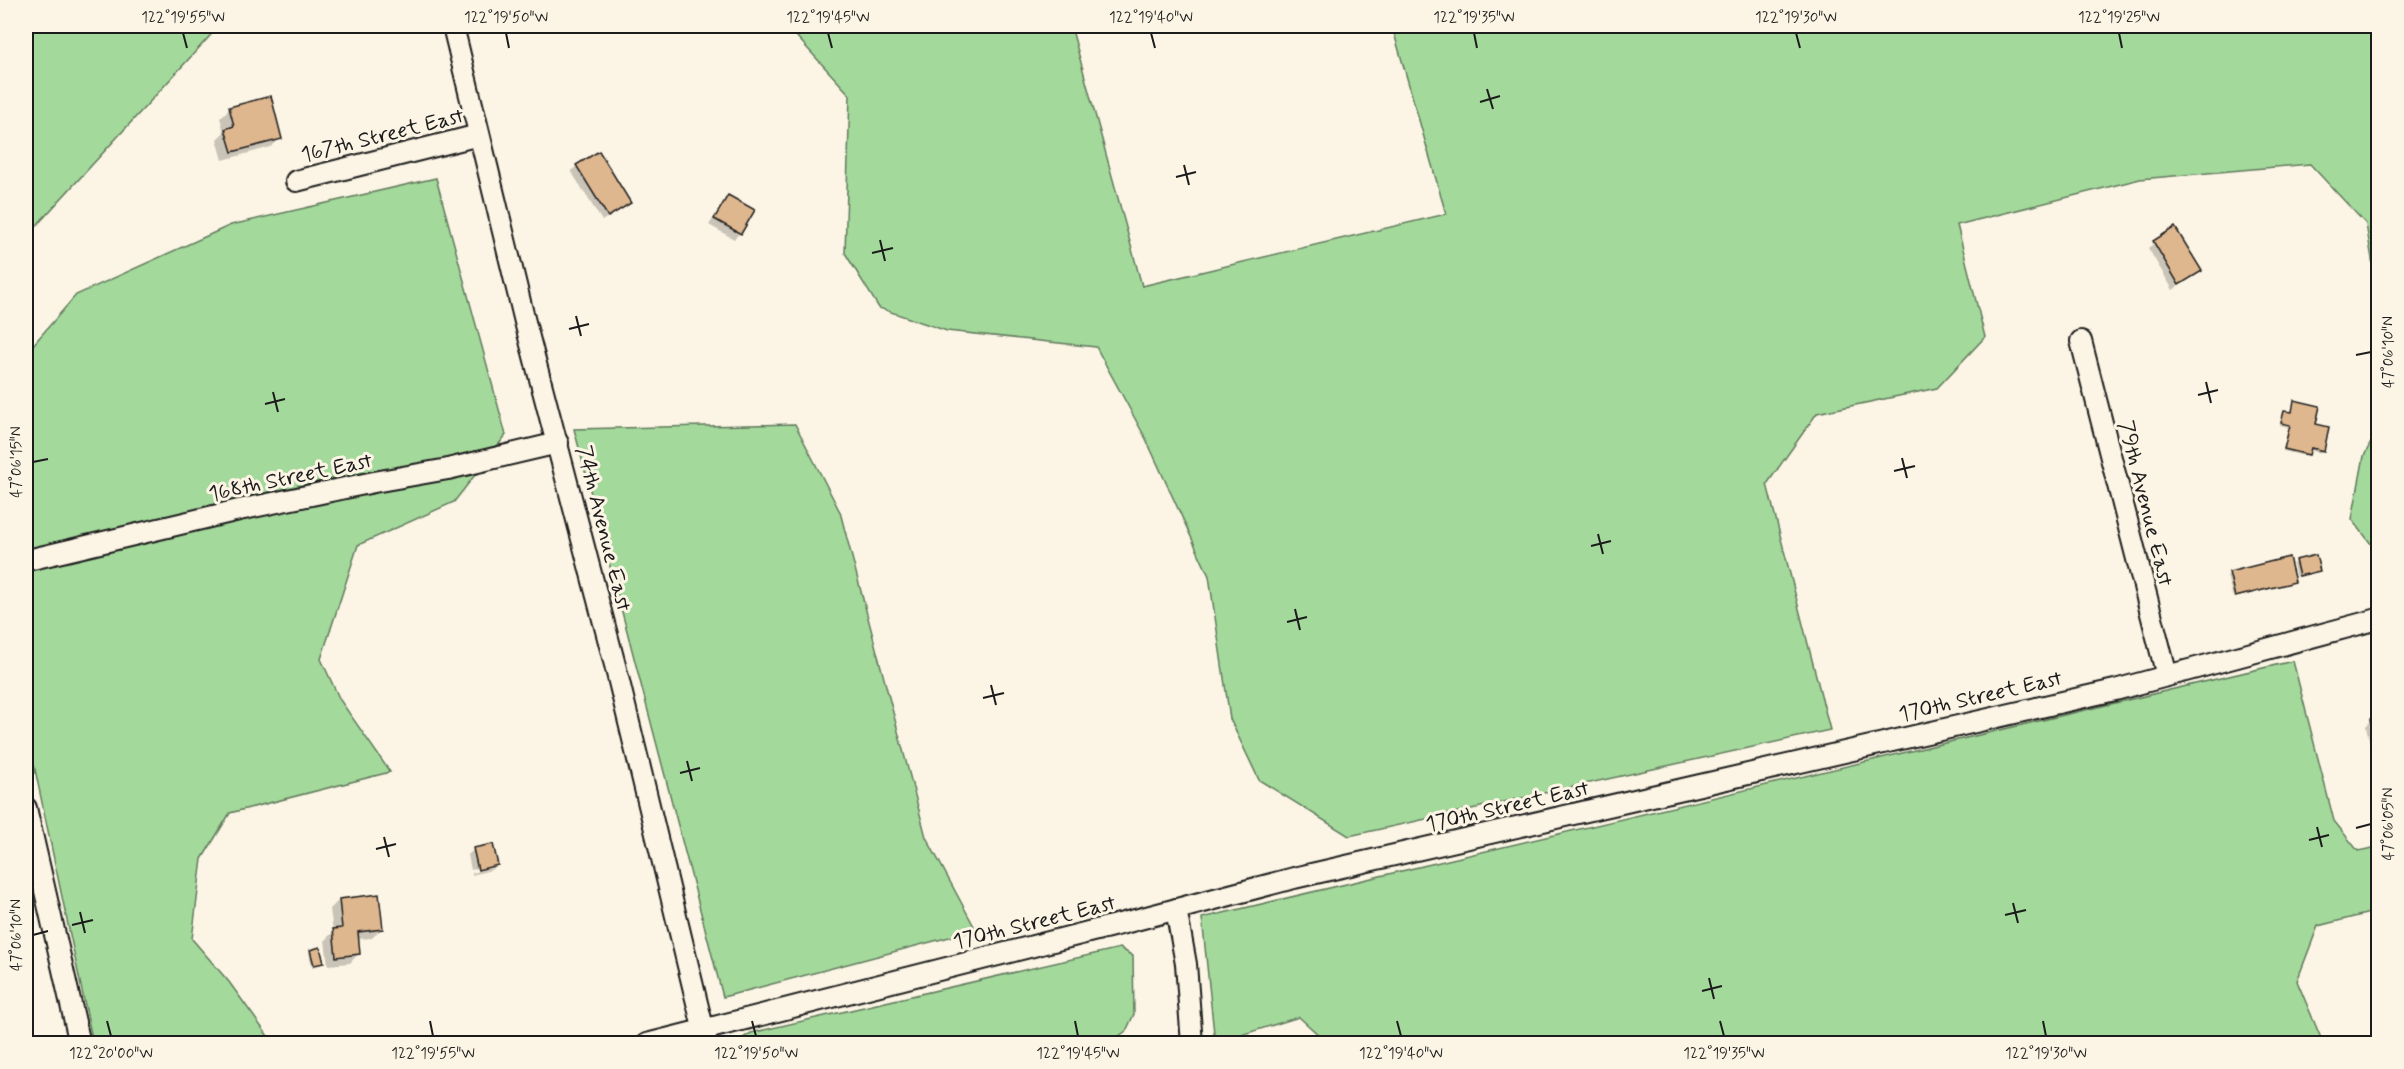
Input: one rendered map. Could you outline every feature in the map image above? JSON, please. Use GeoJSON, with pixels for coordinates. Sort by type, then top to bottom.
{"type":"FeatureCollection","features":[{"type":"Feature","properties":{"kind":"street","name":"74th Avenue East"},"geometry":{"type":"LineString","coordinates":[[453,26],[525,322],[615,665],[706,1037]]}},
{"type":"Feature","properties":{"kind":"street","name":"167th Street East"},"geometry":{"type":"LineString","coordinates":[[296,181],[479,135]]}},
{"type":"Feature","properties":{"kind":"street","name":"79th Avenue East"},"geometry":{"type":"LineString","coordinates":[[2080,341],[2167,676]]}},
{"type":"Feature","properties":{"kind":"street","name":"168th Street East"},"geometry":{"type":"LineString","coordinates":[[32,559],[239,510],[448,469],[558,443]]}},
{"type":"Feature","properties":{"kind":"street","name":"170th Street East"},"geometry":{"type":"LineString","coordinates":[[647,1044],[706,1037],[1294,878],[2167,676],[2379,620]]}},
{"type":"Feature","properties":{"kind":"street"},"geometry":{"type":"LineString","coordinates":[[26,808],[80,1044]]}},
{"type":"Feature","properties":{"kind":"street"},"geometry":{"type":"LineString","coordinates":[[1176,909],[1186,964],[1192,1044]]}},
{"type":"Feature","properties":{"kind":"green space"},"geometry":{"type":"Polygon","coordinates":[[[26,26],[219,26],[26,237],[26,26]]]}},
{"type":"Feature","properties":{"kind":"green space"},"geometry":{"type":"Polygon","coordinates":[[[787,26],[1071,26],[1142,286],[1446,214],[1392,26],[2378,26],[2378,294],[2366,224],[2310,164],[2140,179],[1957,225],[1985,337],[1937,388],[1817,413],[1767,484],[1830,730],[1349,836],[1259,780],[1230,719],[1209,576],[1146,439],[1096,347],[947,331],[879,308],[845,253],[850,95],[787,26]]]}},
{"type":"Feature","properties":{"kind":"green space"},"geometry":{"type":"Polygon","coordinates":[[[436,178],[506,435],[454,502],[358,545],[321,659],[340,700],[390,772],[230,813],[202,859],[192,939],[229,982],[273,1043],[93,1043],[26,727],[26,353],[76,295],[231,225],[436,178]]]}},
{"type":"Feature","properties":{"kind":"green space"},"geometry":{"type":"Polygon","coordinates":[[[795,424],[840,512],[926,837],[976,930],[723,997],[574,429],[795,424]]]}},
{"type":"Feature","properties":{"kind":"green space"},"geometry":{"type":"Polygon","coordinates":[[[2378,429],[2378,553],[2352,519],[2364,456],[2378,429]]]}},
{"type":"Feature","properties":{"kind":"green space"},"geometry":{"type":"Polygon","coordinates":[[[2293,661],[2334,821],[2358,851],[2378,847],[2378,911],[2318,926],[2297,981],[2323,1043],[1324,1044],[1322,1038],[1299,1017],[1215,1043],[1202,918],[2293,661]]]}},
{"type":"Feature","properties":{"kind":"green space"},"geometry":{"type":"Polygon","coordinates":[[[1120,948],[1133,956],[1134,1014],[1126,1031],[1109,1043],[735,1043],[751,1033],[1120,948]]]}},
{"type":"Feature","properties":{"kind":"building"},"geometry":{"type":"Polygon","coordinates":[[[271,96],[282,139],[232,152],[225,129],[234,126],[229,107],[271,96]]]}},
{"type":"Feature","properties":{"kind":"building"},"geometry":{"type":"Polygon","coordinates":[[[599,151],[631,203],[608,217],[576,165],[599,151]]]}},
{"type":"Feature","properties":{"kind":"building"},"geometry":{"type":"Polygon","coordinates":[[[728,195],[755,210],[741,234],[714,219],[728,195]]]}},
{"type":"Feature","properties":{"kind":"building"},"geometry":{"type":"Polygon","coordinates":[[[2175,227],[2202,271],[2179,285],[2153,241],[2175,227]]]}},
{"type":"Feature","properties":{"kind":"building"},"geometry":{"type":"Polygon","coordinates":[[[2294,400],[2320,406],[2316,424],[2329,427],[2324,451],[2311,448],[2309,455],[2284,449],[2290,425],[2281,423],[2284,411],[2292,412],[2294,400]]]}},
{"type":"Feature","properties":{"kind":"building"},"geometry":{"type":"Polygon","coordinates":[[[2316,555],[2320,571],[2299,576],[2295,560],[2316,555]]]}},
{"type":"Feature","properties":{"kind":"building"},"geometry":{"type":"Polygon","coordinates":[[[2289,557],[2295,582],[2235,597],[2229,572],[2289,557]]]}},
{"type":"Feature","properties":{"kind":"building"},"geometry":{"type":"Polygon","coordinates":[[[2378,717],[2378,752],[2371,719],[2378,717]]]}},
{"type":"Feature","properties":{"kind":"building"},"geometry":{"type":"Polygon","coordinates":[[[493,844],[498,865],[478,870],[473,848],[493,844]]]}},
{"type":"Feature","properties":{"kind":"building"},"geometry":{"type":"Polygon","coordinates":[[[379,894],[383,929],[358,932],[360,954],[336,957],[333,929],[342,928],[339,899],[379,894]]]}},
{"type":"Feature","properties":{"kind":"building"},"geometry":{"type":"Polygon","coordinates":[[[320,947],[324,963],[314,965],[310,950],[320,947]]]}}]}
